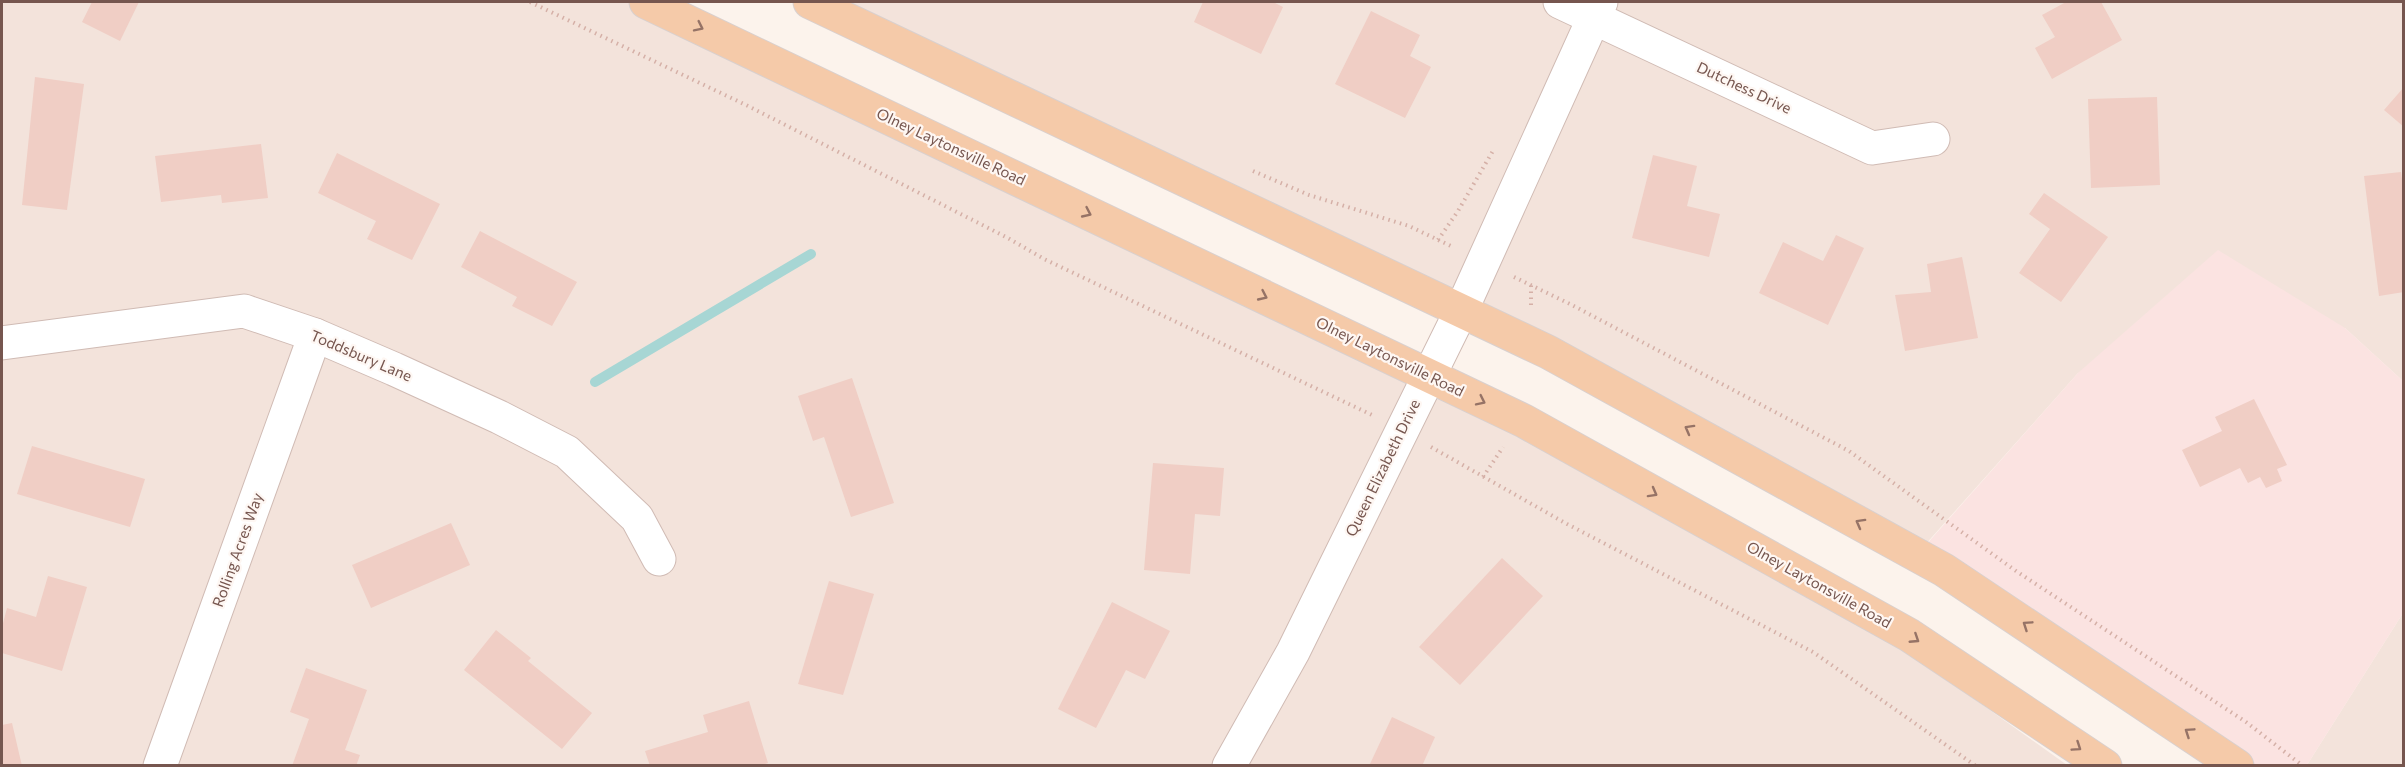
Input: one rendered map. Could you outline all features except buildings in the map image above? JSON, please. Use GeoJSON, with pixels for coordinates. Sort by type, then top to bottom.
{"type":"FeatureCollection","features":[{"type":"Feature","properties":{"kind":"main road","name":"Olney Laytonsville Road"},"geometry":{"type":"LineString","coordinates":[[646,2],[1524,421],[1909,635],[2105,765]]}},
{"type":"Feature","properties":{"kind":"main road"},"geometry":{"type":"LineString","coordinates":[[810,2],[1548,352],[1944,570],[2237,765]]}},
{"type":"Feature","properties":{"kind":"street","name":"Dutchess Drive"},"geometry":{"type":"LineString","coordinates":[[1560,2],[1597,10],[1872,148],[1933,139]]}},
{"type":"Feature","properties":{"kind":"street","name":"Queen Elizabeth Drive"},"geometry":{"type":"LineString","coordinates":[[1229,765],[1293,652],[1461,311],[1597,10]]}},
{"type":"Feature","properties":{"kind":"street","name":"Toddsbury Lane"},"geometry":{"type":"LineString","coordinates":[[2,343],[244,311],[315,335],[499,417],[567,452],[637,518],[659,559]]}},
{"type":"Feature","properties":{"kind":"street","name":"Rolling Acres Way"},"geometry":{"type":"LineString","coordinates":[[160,765],[315,335]]}},
{"type":"Feature","properties":{"kind":"path"},"geometry":{"type":"LineString","coordinates":[[530,2],[799,132],[1006,237],[1044,259],[1402,429],[1440,453],[1567,524],[1813,652],[1976,765]]}},
{"type":"Feature","properties":{"kind":"shaded area"},"geometry":{"type":"Polygon","coordinates":[[[2,2],[646,2],[1521,420],[1904,649],[2067,765],[2,765],[2,2]]]}},
{"type":"Feature","properties":{"kind":"shaded area"},"geometry":{"type":"Polygon","coordinates":[[[810,2],[2403,2],[2403,381],[2345,328],[2078,373],[1916,555],[1796,487],[810,2]]]}},
{"type":"Feature","properties":{"kind":"shaded area"},"geometry":{"type":"Polygon","coordinates":[[[2218,250],[2345,328],[2403,381],[2403,613],[2307,765],[2235,765],[1917,555],[2078,373],[2218,250]]]}},
{"type":"Feature","properties":{"kind":"shaded area"},"geometry":{"type":"Polygon","coordinates":[[[2403,613],[2403,765],[2307,765],[2403,613]]]}},
{"type":"Feature","properties":{"kind":"waterway"},"geometry":{"type":"LineString","coordinates":[[595,382],[811,254]]}}]}
